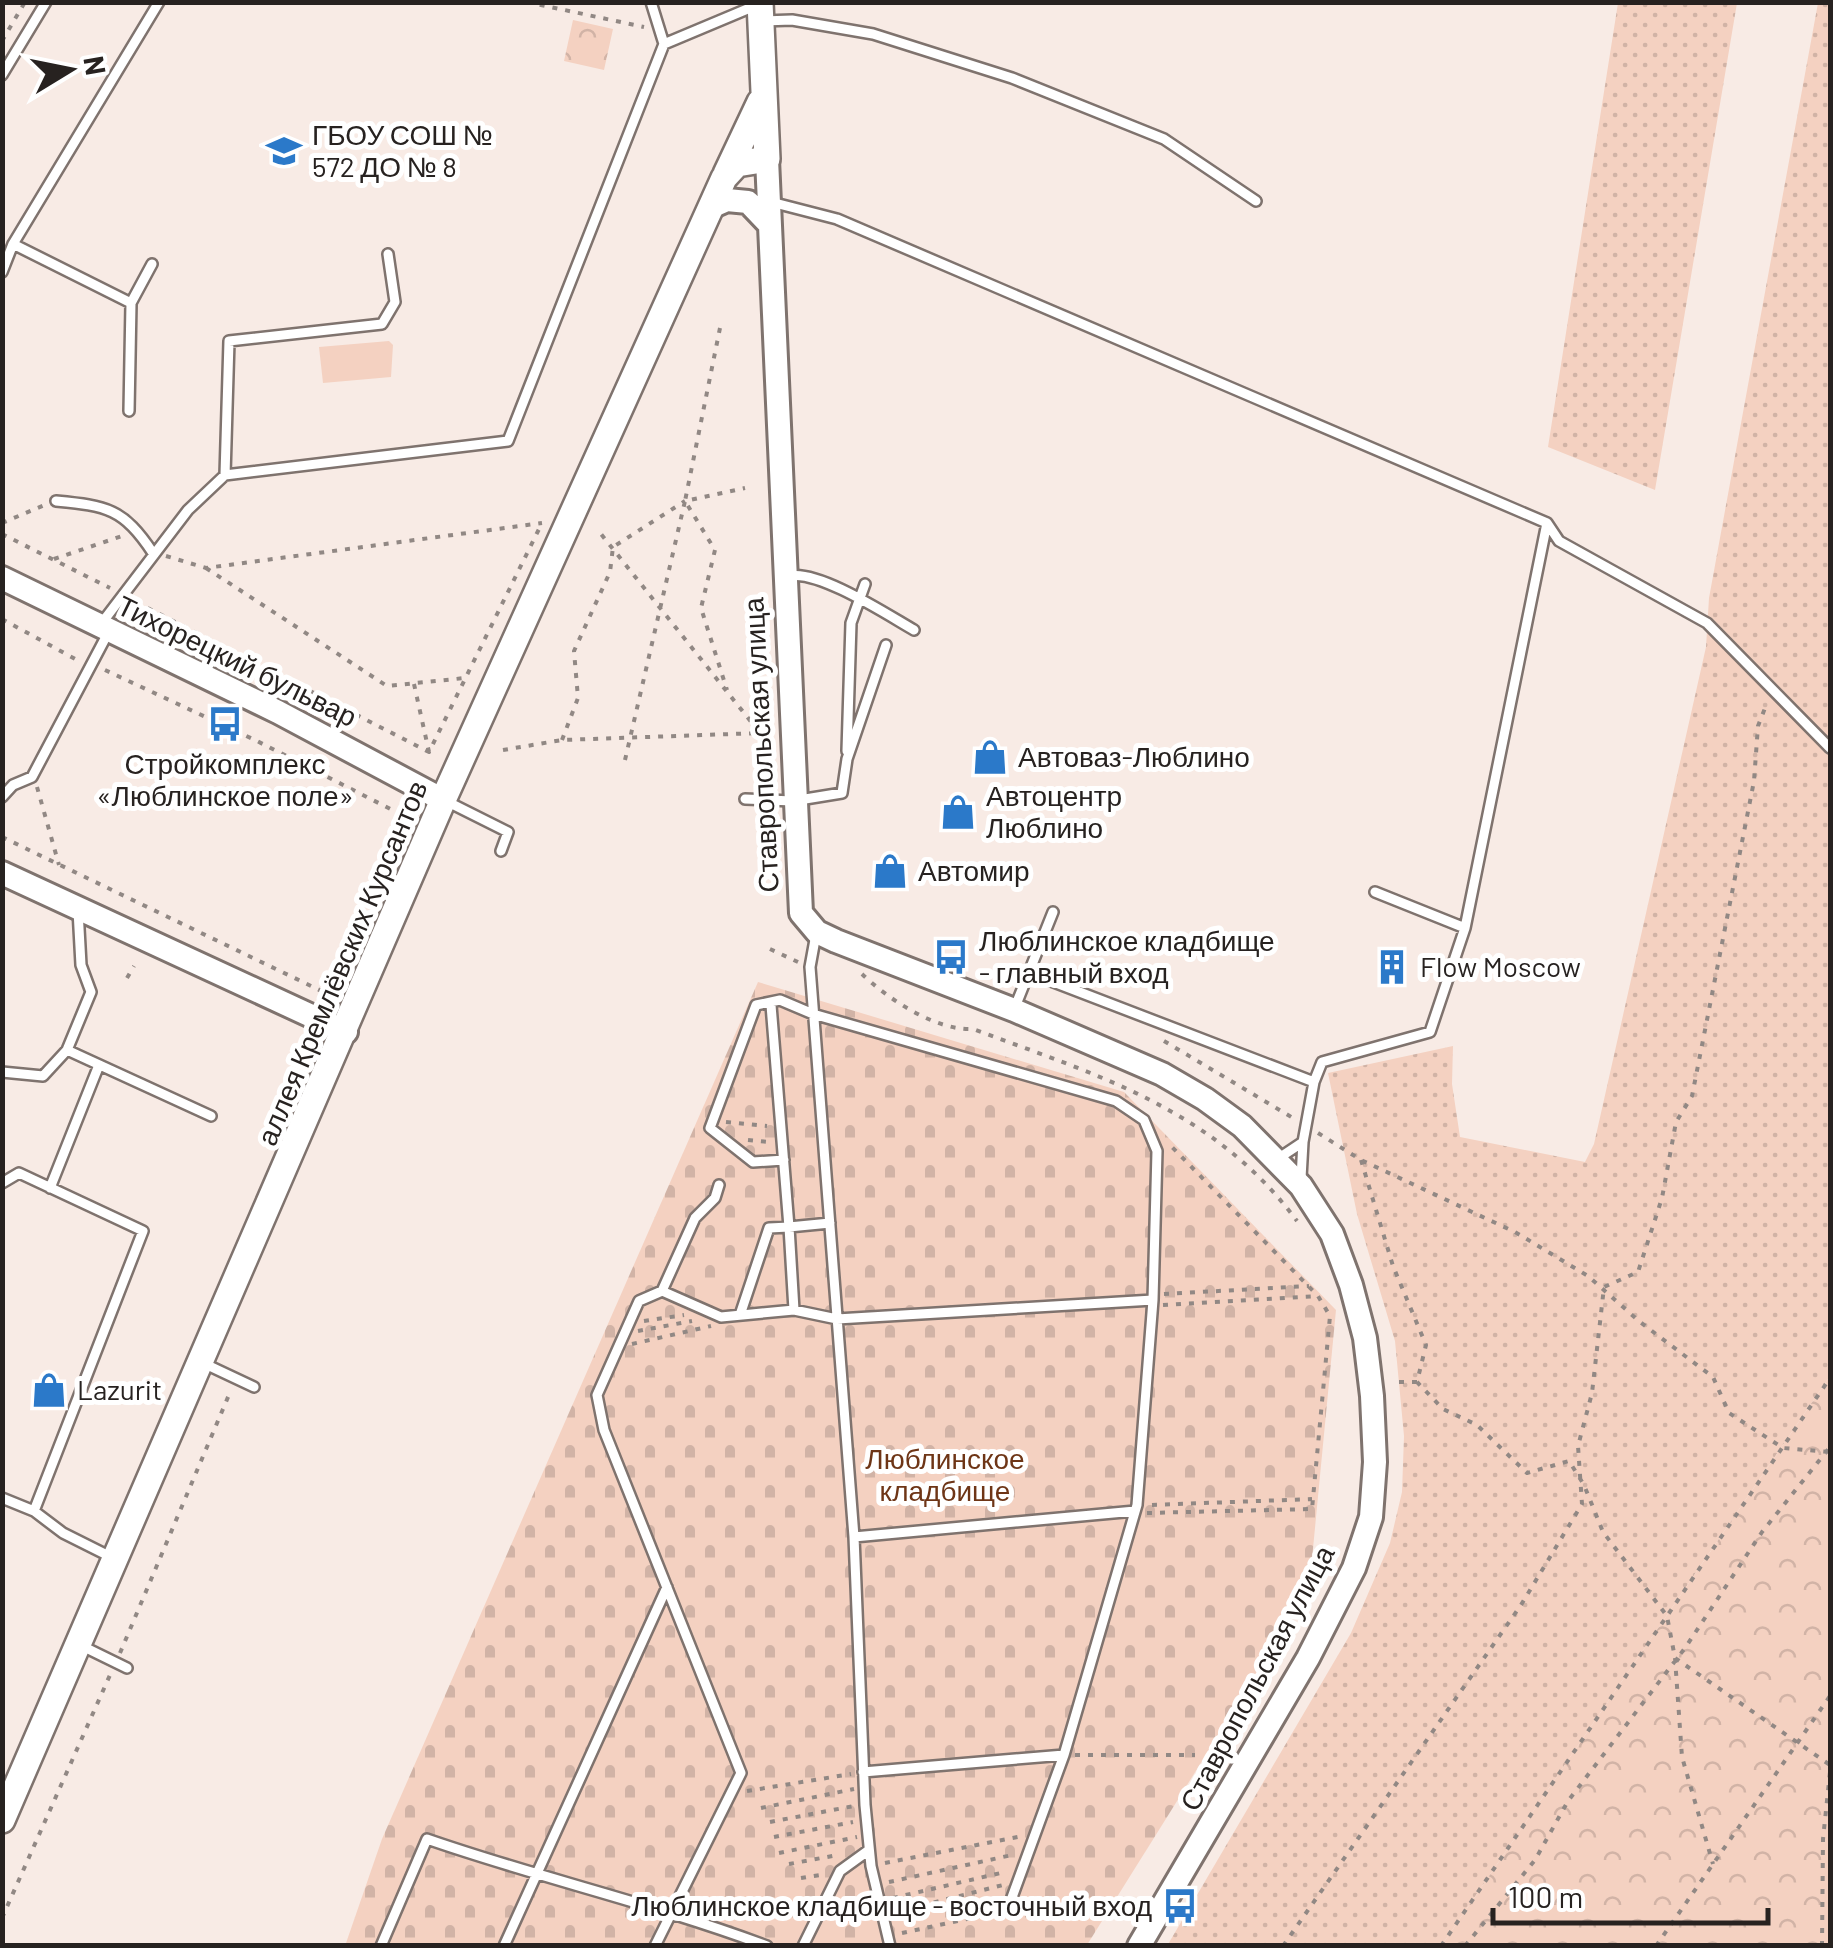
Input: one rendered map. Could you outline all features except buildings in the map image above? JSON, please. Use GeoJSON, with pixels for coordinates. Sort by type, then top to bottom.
{"type":"FeatureCollection","features":[{"type":"Feature","properties":{"kind":"main road","name":"Ставропольская улица"},"geometry":{"type":"LineString","coordinates":[[760,9],[766,159]]}},
{"type":"Feature","properties":{"kind":"main road","name":"аллея Кремлёвских Курсантов"},"geometry":{"type":"LineString","coordinates":[[2,1820],[118,1561],[444,800],[762,96]]}},
{"type":"Feature","properties":{"kind":"main road"},"geometry":{"type":"LineString","coordinates":[[724,178],[737,164],[766,159]]}},
{"type":"Feature","properties":{"kind":"street","name":"Ставропольская улица"},"geometry":{"type":"LineString","coordinates":[[766,159],[797,894],[802,913],[817,932],[1014,1010],[1177,1082],[1242,1126],[1300,1186],[1332,1234],[1366,1338],[1376,1462],[1371,1518],[1354,1568],[1301,1671],[1139,1946]]}},
{"type":"Feature","properties":{"kind":"street"},"geometry":{"type":"LineString","coordinates":[[711,207],[727,200],[748,202],[769,213]]}},
{"type":"Feature","properties":{"kind":"street","name":"Тихорецкий бульвар"},"geometry":{"type":"LineString","coordinates":[[2,578],[444,800]]}},
{"type":"Feature","properties":{"kind":"street"},"geometry":{"type":"LineString","coordinates":[[2,873],[346,1032]]}},
{"type":"Feature","properties":{"kind":"lane"},"geometry":{"type":"LineString","coordinates":[[2,75],[46,2]]}},
{"type":"Feature","properties":{"kind":"lane"},"geometry":{"type":"LineString","coordinates":[[2,272],[13,244],[160,2]]}},
{"type":"Feature","properties":{"kind":"lane"},"geometry":{"type":"LineString","coordinates":[[2,797],[13,785],[32,777],[122,595],[153,553],[225,475],[508,441],[664,44],[652,2]]}},
{"type":"Feature","properties":{"kind":"lane"},"geometry":{"type":"LineString","coordinates":[[664,44],[760,9],[792,20],[873,34],[1012,78],[1164,139],[1256,201]]}},
{"type":"Feature","properties":{"kind":"lane"},"geometry":{"type":"LineString","coordinates":[[769,213],[820,219],[1546,523],[1558,541],[1707,623],[1830,748]]}},
{"type":"Feature","properties":{"kind":"lane"},"geometry":{"type":"LineString","coordinates":[[13,244],[131,303]]}},
{"type":"Feature","properties":{"kind":"lane"},"geometry":{"type":"LineString","coordinates":[[225,475],[230,341],[382,324],[395,302],[388,254]]}},
{"type":"Feature","properties":{"kind":"lane"},"geometry":{"type":"LineString","coordinates":[[128,411],[131,303],[152,264]]}},
{"type":"Feature","properties":{"kind":"lane"},"geometry":{"type":"LineString","coordinates":[[56,501],[106,506],[138,531],[153,553]]}},
{"type":"Feature","properties":{"kind":"lane"},"geometry":{"type":"LineString","coordinates":[[1300,1186],[1302,1142],[1322,1062],[1430,1032],[1465,928],[1546,523]]}},
{"type":"Feature","properties":{"kind":"lane"},"geometry":{"type":"LineString","coordinates":[[783,577],[800,574],[859,599],[914,630]]}},
{"type":"Feature","properties":{"kind":"lane"},"geometry":{"type":"LineString","coordinates":[[745,800],[793,800],[842,793],[847,759],[846,674],[851,622],[864,584]]}},
{"type":"Feature","properties":{"kind":"lane"},"geometry":{"type":"LineString","coordinates":[[847,759],[886,645]]}},
{"type":"Feature","properties":{"kind":"lane"},"geometry":{"type":"LineString","coordinates":[[444,800],[508,832],[500,851]]}},
{"type":"Feature","properties":{"kind":"lane"},"geometry":{"type":"LineString","coordinates":[[1375,892],[1465,928]]}},
{"type":"Feature","properties":{"kind":"lane"},"geometry":{"type":"LineString","coordinates":[[2,1072],[43,1076],[67,1050],[90,992],[81,965],[78,907]]}},
{"type":"Feature","properties":{"kind":"lane"},"geometry":{"type":"LineString","coordinates":[[1014,1010],[1054,912]]}},
{"type":"Feature","properties":{"kind":"lane"},"geometry":{"type":"LineString","coordinates":[[817,932],[810,967],[854,1536],[864,1804],[871,1866],[888,1941]]}},
{"type":"Feature","properties":{"kind":"lane"},"geometry":{"type":"LineString","coordinates":[[1030,973],[1314,1082]]}},
{"type":"Feature","properties":{"kind":"lane"},"geometry":{"type":"LineString","coordinates":[[784,1160],[753,1162],[710,1128],[756,1005],[772,1005],[780,1000],[814,1014],[1116,1101],[1144,1120],[1158,1151],[1152,1300],[1136,1509],[1064,1755],[1007,1910]]}},
{"type":"Feature","properties":{"kind":"lane"},"geometry":{"type":"LineString","coordinates":[[772,1005],[794,1310]]}},
{"type":"Feature","properties":{"kind":"lane"},"geometry":{"type":"LineString","coordinates":[[67,1050],[211,1116]]}},
{"type":"Feature","properties":{"kind":"lane"},"geometry":{"type":"LineString","coordinates":[[50,1188],[99,1065]]}},
{"type":"Feature","properties":{"kind":"lane"},"geometry":{"type":"LineString","coordinates":[[1276,1160],[1302,1142]]}},
{"type":"Feature","properties":{"kind":"lane"},"geometry":{"type":"LineString","coordinates":[[2,1183],[19,1173],[144,1231],[34,1511]]}},
{"type":"Feature","properties":{"kind":"lane"},"geometry":{"type":"LineString","coordinates":[[655,1946],[741,1773],[604,1430],[598,1395],[639,1301],[662,1291],[694,1218],[715,1198],[718,1184]]}},
{"type":"Feature","properties":{"kind":"lane"},"geometry":{"type":"LineString","coordinates":[[740,1315],[769,1228],[830,1223]]}},
{"type":"Feature","properties":{"kind":"lane"},"geometry":{"type":"LineString","coordinates":[[662,1291],[721,1317],[794,1310],[836,1320],[1152,1300]]}},
{"type":"Feature","properties":{"kind":"lane"},"geometry":{"type":"LineString","coordinates":[[203,1363],[254,1387]]}},
{"type":"Feature","properties":{"kind":"lane"},"geometry":{"type":"LineString","coordinates":[[2,1498],[34,1511],[64,1533],[118,1561]]}},
{"type":"Feature","properties":{"kind":"lane"},"geometry":{"type":"LineString","coordinates":[[854,1536],[1136,1509]]}},
{"type":"Feature","properties":{"kind":"lane"},"geometry":{"type":"LineString","coordinates":[[504,1946],[667,1587]]}},
{"type":"Feature","properties":{"kind":"lane"},"geometry":{"type":"LineString","coordinates":[[80,1645],[127,1668]]}},
{"type":"Feature","properties":{"kind":"lane"},"geometry":{"type":"LineString","coordinates":[[862,1772],[1064,1755]]}},
{"type":"Feature","properties":{"kind":"lane"},"geometry":{"type":"LineString","coordinates":[[380,1946],[427,1839],[534,1877],[670,1910],[767,1946]]}},
{"type":"Feature","properties":{"kind":"lane"},"geometry":{"type":"LineString","coordinates":[[803,1946],[840,1871],[869,1850]]}},
{"type":"Feature","properties":{"kind":"path"},"geometry":{"type":"LineString","coordinates":[[2,41],[26,2]]}},
{"type":"Feature","properties":{"kind":"path"},"geometry":{"type":"LineString","coordinates":[[526,2],[660,30]]}},
{"type":"Feature","properties":{"kind":"path"},"geometry":{"type":"LineString","coordinates":[[625,760],[720,328]]}},
{"type":"Feature","properties":{"kind":"path"},"geometry":{"type":"LineString","coordinates":[[613,546],[685,501],[746,488]]}},
{"type":"Feature","properties":{"kind":"path"},"geometry":{"type":"LineString","coordinates":[[2,523],[56,501]]}},
{"type":"Feature","properties":{"kind":"path"},"geometry":{"type":"LineString","coordinates":[[685,501],[715,550],[701,608],[728,695]]}},
{"type":"Feature","properties":{"kind":"path"},"geometry":{"type":"LineString","coordinates":[[206,568],[542,522],[429,752]]}},
{"type":"Feature","properties":{"kind":"path"},"geometry":{"type":"LineString","coordinates":[[54,559],[138,531]]}},
{"type":"Feature","properties":{"kind":"path"},"geometry":{"type":"LineString","coordinates":[[2,534],[429,752]]}},
{"type":"Feature","properties":{"kind":"path"},"geometry":{"type":"LineString","coordinates":[[503,750],[562,740],[760,733],[601,534]]}},
{"type":"Feature","properties":{"kind":"path"},"geometry":{"type":"LineString","coordinates":[[562,740],[578,698],[574,651],[610,572],[613,546]]}},
{"type":"Feature","properties":{"kind":"path"},"geometry":{"type":"LineString","coordinates":[[153,553],[206,568],[387,686],[465,678]]}},
{"type":"Feature","properties":{"kind":"path"},"geometry":{"type":"LineString","coordinates":[[2,620],[71,659],[89,662],[255,740],[416,822]]}},
{"type":"Feature","properties":{"kind":"path"},"geometry":{"type":"LineString","coordinates":[[414,684],[429,752]]}},
{"type":"Feature","properties":{"kind":"path"},"geometry":{"type":"LineString","coordinates":[[1604,1287],[1638,1272],[1662,1198],[1676,1122],[1692,1096],[1754,781],[1758,726],[1772,690]]}},
{"type":"Feature","properties":{"kind":"path"},"geometry":{"type":"LineString","coordinates":[[37,786],[59,865]]}},
{"type":"Feature","properties":{"kind":"path"},"geometry":{"type":"LineString","coordinates":[[2,837],[336,998]]}},
{"type":"Feature","properties":{"kind":"path"},"geometry":{"type":"LineString","coordinates":[[770,949],[810,967]]}},
{"type":"Feature","properties":{"kind":"path"},"geometry":{"type":"LineString","coordinates":[[128,978],[134,966]]}},
{"type":"Feature","properties":{"kind":"path"},"geometry":{"type":"LineString","coordinates":[[856,969],[931,1020],[956,1030],[973,1028],[1138,1091],[1174,1110],[1243,1161],[1305,1231]]}},
{"type":"Feature","properties":{"kind":"path"},"geometry":{"type":"LineString","coordinates":[[1155,1037],[1361,1160],[1515,1232],[1604,1287],[1640,1322],[1713,1376],[1729,1413],[1783,1448],[1830,1450]]}},
{"type":"Feature","properties":{"kind":"path"},"geometry":{"type":"LineString","coordinates":[[714,1120],[781,1128]]}},
{"type":"Feature","properties":{"kind":"path"},"geometry":{"type":"LineString","coordinates":[[1136,1509],[1154,1515],[1312,1509],[1330,1316],[1309,1286],[1144,1120]]}},
{"type":"Feature","properties":{"kind":"path"},"geometry":{"type":"LineString","coordinates":[[724,1138],[783,1142]]}},
{"type":"Feature","properties":{"kind":"path"},"geometry":{"type":"LineString","coordinates":[[1361,1160],[1392,1266],[1426,1345],[1417,1382]]}},
{"type":"Feature","properties":{"kind":"path"},"geometry":{"type":"LineString","coordinates":[[1152,1300],[1309,1286]]}},
{"type":"Feature","properties":{"kind":"path"},"geometry":{"type":"LineString","coordinates":[[1283,1946],[1521,1604],[1582,1504],[1578,1446],[1592,1393],[1604,1287]]}},
{"type":"Feature","properties":{"kind":"path"},"geometry":{"type":"LineString","coordinates":[[1152,1300],[1318,1296]]}},
{"type":"Feature","properties":{"kind":"path"},"geometry":{"type":"LineString","coordinates":[[625,1329],[690,1313],[695,1307]]}},
{"type":"Feature","properties":{"kind":"path"},"geometry":{"type":"LineString","coordinates":[[625,1329],[704,1318],[708,1312]]}},
{"type":"Feature","properties":{"kind":"path"},"geometry":{"type":"LineString","coordinates":[[616,1348],[716,1326],[721,1317]]}},
{"type":"Feature","properties":{"kind":"path"},"geometry":{"type":"LineString","coordinates":[[2,1918],[236,1378]]}},
{"type":"Feature","properties":{"kind":"path"},"geometry":{"type":"LineString","coordinates":[[1441,1946],[1830,1378]]}},
{"type":"Feature","properties":{"kind":"path"},"geometry":{"type":"LineString","coordinates":[[1400,1382],[1417,1382],[1443,1410],[1478,1425],[1527,1473],[1569,1462],[1603,1532],[1666,1616],[1675,1658],[1682,1757],[1712,1864]]}},
{"type":"Feature","properties":{"kind":"path"},"geometry":{"type":"LineString","coordinates":[[1464,1946],[1535,1860],[1568,1801],[1726,1591],[1762,1532],[1830,1450]]}},
{"type":"Feature","properties":{"kind":"path"},"geometry":{"type":"LineString","coordinates":[[1136,1509],[1312,1498]]}},
{"type":"Feature","properties":{"kind":"path"},"geometry":{"type":"LineString","coordinates":[[1675,1658],[1830,1768],[1822,1839],[1822,1946]]}},
{"type":"Feature","properties":{"kind":"path"},"geometry":{"type":"LineString","coordinates":[[1656,1946],[1830,1696]]}},
{"type":"Feature","properties":{"kind":"path"},"geometry":{"type":"LineString","coordinates":[[1064,1755],[1195,1755]]}},
{"type":"Feature","properties":{"kind":"path"},"geometry":{"type":"LineString","coordinates":[[732,1793],[862,1772]]}},
{"type":"Feature","properties":{"kind":"path"},"geometry":{"type":"LineString","coordinates":[[761,1808],[864,1787]]}},
{"type":"Feature","properties":{"kind":"path"},"geometry":{"type":"LineString","coordinates":[[770,1822],[864,1804]]}},
{"type":"Feature","properties":{"kind":"path"},"geometry":{"type":"LineString","coordinates":[[774,1837],[867,1819]]}},
{"type":"Feature","properties":{"kind":"path"},"geometry":{"type":"LineString","coordinates":[[871,1866],[1036,1833]]}},
{"type":"Feature","properties":{"kind":"path"},"geometry":{"type":"LineString","coordinates":[[778,1853],[868,1835]]}},
{"type":"Feature","properties":{"kind":"path"},"geometry":{"type":"LineString","coordinates":[[788,1864],[869,1850]]}},
{"type":"Feature","properties":{"kind":"path"},"geometry":{"type":"LineString","coordinates":[[875,1885],[1028,1851]]}},
{"type":"Feature","properties":{"kind":"path"},"geometry":{"type":"LineString","coordinates":[[878,1901],[1023,1868]]}},
{"type":"Feature","properties":{"kind":"path"},"geometry":{"type":"LineString","coordinates":[[801,1878],[840,1871]]}},
{"type":"Feature","properties":{"kind":"path"},"geometry":{"type":"LineString","coordinates":[[882,1916],[1018,1882]]}},
{"type":"Feature","properties":{"kind":"path"},"geometry":{"type":"LineString","coordinates":[[888,1941],[1007,1910]]}},
{"type":"Feature","properties":{"kind":"green space"},"geometry":{"type":"Polygon","coordinates":[[[1618,3],[1737,3],[1655,490],[1548,447],[1618,3]]]}},
{"type":"Feature","properties":{"kind":"green space"},"geometry":{"type":"Polygon","coordinates":[[[1818,3],[1830,3],[1830,1376],[1442,1945],[1167,1946],[1351,1633],[1390,1543],[1402,1492],[1404,1436],[1395,1341],[1357,1214],[1328,1073],[1453,1046],[1452,1084],[1460,1137],[1585,1162],[1594,1144],[1706,647],[1709,598],[1818,3]]]}},
{"type":"Feature","properties":{"kind":"green space"},"geometry":{"type":"Polygon","coordinates":[[[573,20],[613,29],[604,70],[564,61],[573,20]]]}},
{"type":"Feature","properties":{"kind":"green space"},"geometry":{"type":"Polygon","coordinates":[[[389,341],[393,345],[391,377],[323,383],[319,347],[389,341]]]}},
{"type":"Feature","properties":{"kind":"green space","name":"Люблинское кладбище"},"geometry":{"type":"Polygon","coordinates":[[[758,982],[1124,1092],[1336,1310],[1309,1590],[1087,1945],[345,1946],[382,1839],[758,982]]]}},
{"type":"Feature","properties":{"kind":"green space"},"geometry":{"type":"Polygon","coordinates":[[[1830,1376],[1830,1945],[1442,1945],[1830,1376]]]}},
{"type":"Feature","properties":{"kind":"place","name":"ГБОУ СОШ № 572 ДО № 8"},"geometry":{"type":"Point","coordinates":[284,151]}},
{"type":"Feature","properties":{"kind":"place","name":"Стройкомплекс «Люблинское поле»"},"geometry":{"type":"Point","coordinates":[225,724]}},
{"type":"Feature","properties":{"kind":"place","name":"Автоваз-Люблино"},"geometry":{"type":"Point","coordinates":[990,757]}},
{"type":"Feature","properties":{"kind":"place","name":"Автоцентр Люблино"},"geometry":{"type":"Point","coordinates":[958,812]}},
{"type":"Feature","properties":{"kind":"place","name":"Автомир"},"geometry":{"type":"Point","coordinates":[890,871]}},
{"type":"Feature","properties":{"kind":"place","name":"Люблинское кладбище - главный вход"},"geometry":{"type":"Point","coordinates":[951,957]}},
{"type":"Feature","properties":{"kind":"place","name":"Flow Moscow"},"geometry":{"type":"Point","coordinates":[1392,967]}},
{"type":"Feature","properties":{"kind":"place","name":"Lazurit"},"geometry":{"type":"Point","coordinates":[49,1390]}},
{"type":"Feature","properties":{"kind":"place","name":"Люблинское кладбище - восточный вход"},"geometry":{"type":"Point","coordinates":[1180,1906]}}]}
